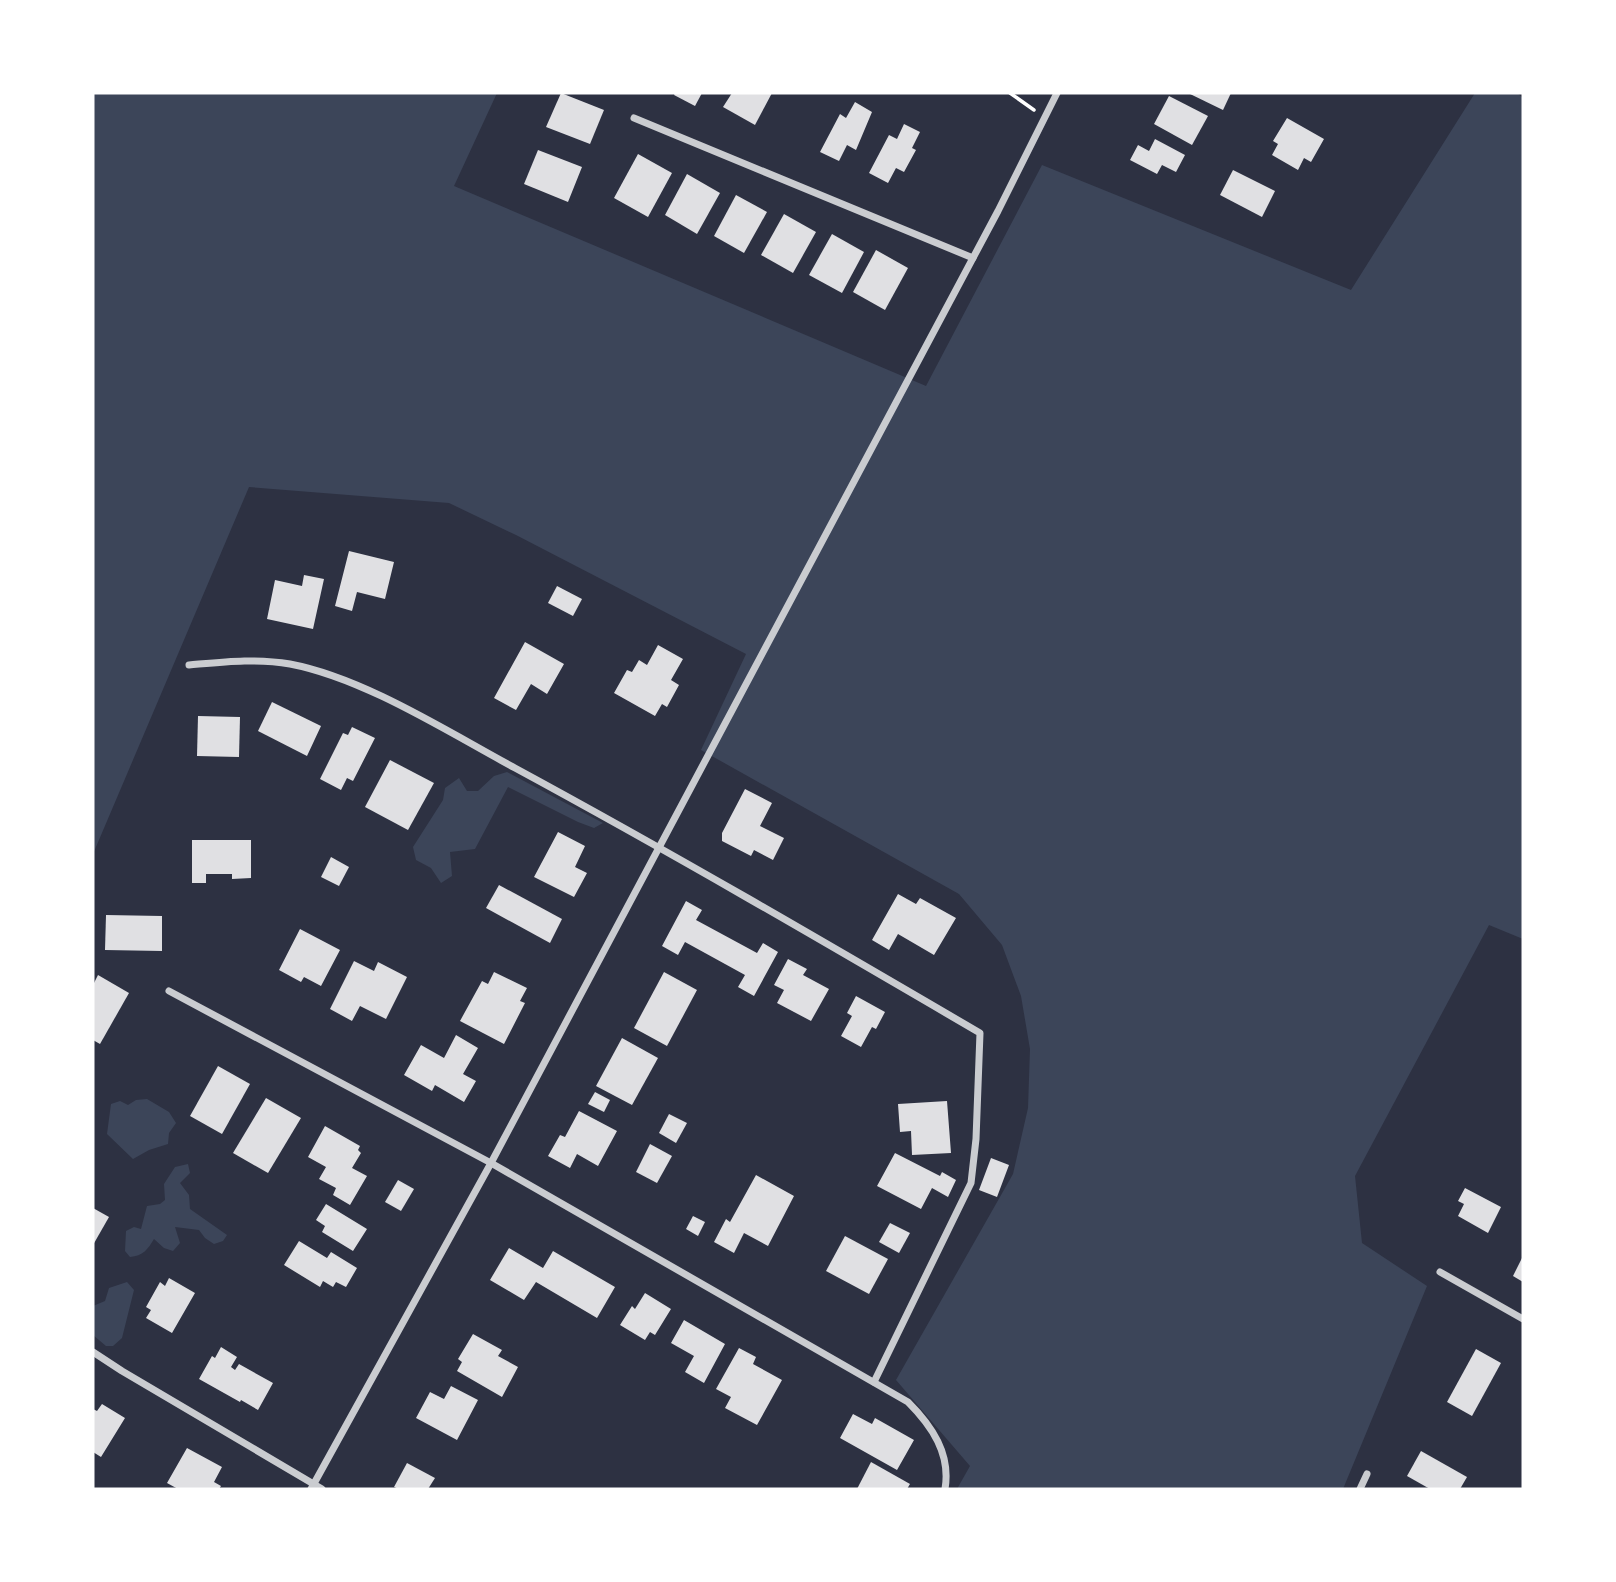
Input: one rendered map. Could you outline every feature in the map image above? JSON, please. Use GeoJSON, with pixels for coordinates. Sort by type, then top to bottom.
{"type":"FeatureCollection","features":[{"type":"Feature","properties":{"kind":"street"},"geometry":{"type":"LineString","coordinates":[[312,1487],[661,847],[973,258],[1057,93]]}},
{"type":"Feature","properties":{"kind":"street"},"geometry":{"type":"LineString","coordinates":[[634,117],[973,258]]}},
{"type":"Feature","properties":{"kind":"street"},"geometry":{"type":"LineString","coordinates":[[190,665],[242,660],[290,664],[388,699],[661,847],[980,1033],[976,1139],[971,1183],[873,1382]]}},
{"type":"Feature","properties":{"kind":"street"},"geometry":{"type":"LineString","coordinates":[[169,991],[491,1163],[908,1402],[927,1420],[940,1443],[945,1489]]}},
{"type":"Feature","properties":{"kind":"street"},"geometry":{"type":"LineString","coordinates":[[1440,1272],[1523,1320]]}},
{"type":"Feature","properties":{"kind":"street"},"geometry":{"type":"LineString","coordinates":[[93,1352],[312,1487],[322,1489]]}},
{"type":"Feature","properties":{"kind":"street"},"geometry":{"type":"LineString","coordinates":[[1360,1489],[1367,1474]]}},
{"type":"Feature","properties":{"kind":"path"},"geometry":{"type":"LineString","coordinates":[[1010,93],[1045,117]]}},
{"type":"Feature","properties":{"kind":"shaded area"},"geometry":{"type":"Polygon","coordinates":[[[93,93],[497,93],[454,186],[926,386],[1042,165],[1351,290],[1475,93],[1517,93],[1523,98],[1523,939],[1489,925],[1355,1176],[1362,1243],[1427,1286],[1343,1489],[957,1489],[970,1466],[896,1380],[1013,1174],[1028,1108],[1030,1049],[1021,996],[1002,945],[959,894],[701,750],[746,654],[516,535],[449,503],[249,487],[93,854],[93,93]]]}},
{"type":"Feature","properties":{"kind":"shaded area"},"geometry":{"type":"Polygon","coordinates":[[[507,772],[603,823],[594,828],[578,822],[508,787],[475,849],[450,852],[452,876],[441,883],[431,868],[416,860],[413,847],[443,800],[445,788],[459,778],[467,791],[478,791],[494,776],[507,772]]]}},
{"type":"Feature","properties":{"kind":"shaded area"},"geometry":{"type":"Polygon","coordinates":[[[147,1099],[169,1112],[176,1123],[169,1133],[168,1144],[133,1159],[107,1134],[111,1104],[120,1101],[128,1105],[136,1100],[147,1099]]]}},
{"type":"Feature","properties":{"kind":"shaded area"},"geometry":{"type":"Polygon","coordinates":[[[188,1164],[190,1173],[180,1183],[189,1195],[190,1209],[227,1235],[223,1241],[214,1244],[199,1230],[175,1227],[180,1243],[173,1251],[164,1248],[154,1239],[145,1251],[130,1257],[125,1251],[126,1231],[134,1227],[141,1229],[147,1206],[160,1204],[165,1200],[164,1184],[175,1167],[188,1164]]]}},
{"type":"Feature","properties":{"kind":"shaded area"},"geometry":{"type":"Polygon","coordinates":[[[127,1282],[134,1290],[122,1338],[113,1346],[106,1346],[93,1335],[93,1306],[105,1301],[109,1288],[127,1282]]]}},
{"type":"Feature","properties":{"kind":"building"},"geometry":{"type":"Polygon","coordinates":[[[561,93],[604,110],[590,144],[546,127],[561,93]]]}},
{"type":"Feature","properties":{"kind":"building"},"geometry":{"type":"Polygon","coordinates":[[[702,93],[695,106],[674,95],[702,93]]]}},
{"type":"Feature","properties":{"kind":"building"},"geometry":{"type":"Polygon","coordinates":[[[732,93],[772,93],[755,125],[723,107],[732,93]]]}},
{"type":"Feature","properties":{"kind":"building"},"geometry":{"type":"Polygon","coordinates":[[[1188,93],[1231,93],[1223,110],[1188,93]]]}},
{"type":"Feature","properties":{"kind":"building"},"geometry":{"type":"Polygon","coordinates":[[[1169,96],[1208,116],[1192,145],[1154,124],[1169,96]]]}},
{"type":"Feature","properties":{"kind":"building"},"geometry":{"type":"Polygon","coordinates":[[[855,102],[872,112],[856,150],[847,145],[839,161],[820,152],[840,114],[846,118],[855,102]]]}},
{"type":"Feature","properties":{"kind":"building"},"geometry":{"type":"Polygon","coordinates":[[[1287,118],[1324,139],[1311,162],[1304,158],[1298,170],[1272,155],[1278,144],[1273,141],[1287,118]]]}},
{"type":"Feature","properties":{"kind":"building"},"geometry":{"type":"Polygon","coordinates":[[[904,124],[920,132],[912,148],[916,150],[904,172],[896,168],[888,183],[869,173],[889,135],[897,139],[904,124]]]}},
{"type":"Feature","properties":{"kind":"building"},"geometry":{"type":"Polygon","coordinates":[[[1155,139],[1185,155],[1176,172],[1162,165],[1157,174],[1130,160],[1138,145],[1149,151],[1155,139]]]}},
{"type":"Feature","properties":{"kind":"building"},"geometry":{"type":"Polygon","coordinates":[[[538,150],[582,167],[568,202],[524,184],[538,150]]]}},
{"type":"Feature","properties":{"kind":"building"},"geometry":{"type":"Polygon","coordinates":[[[638,154],[672,173],[648,217],[614,198],[638,154]]]}},
{"type":"Feature","properties":{"kind":"building"},"geometry":{"type":"Polygon","coordinates":[[[1233,170],[1275,191],[1262,217],[1220,195],[1233,170]]]}},
{"type":"Feature","properties":{"kind":"building"},"geometry":{"type":"Polygon","coordinates":[[[687,174],[720,193],[697,234],[665,215],[687,174]]]}},
{"type":"Feature","properties":{"kind":"building"},"geometry":{"type":"Polygon","coordinates":[[[736,195],[767,212],[744,253],[714,236],[736,195]]]}},
{"type":"Feature","properties":{"kind":"building"},"geometry":{"type":"Polygon","coordinates":[[[784,214],[816,232],[793,273],[761,255],[784,214]]]}},
{"type":"Feature","properties":{"kind":"building"},"geometry":{"type":"Polygon","coordinates":[[[832,234],[864,252],[842,293],[809,275],[832,234]]]}},
{"type":"Feature","properties":{"kind":"building"},"geometry":{"type":"Polygon","coordinates":[[[876,250],[908,268],[885,310],[853,292],[876,250]]]}},
{"type":"Feature","properties":{"kind":"building"},"geometry":{"type":"Polygon","coordinates":[[[349,551],[394,562],[385,599],[357,592],[352,611],[335,606],[349,551]]]}},
{"type":"Feature","properties":{"kind":"building"},"geometry":{"type":"Polygon","coordinates":[[[304,575],[324,579],[313,629],[267,619],[275,580],[302,586],[304,575]]]}},
{"type":"Feature","properties":{"kind":"building"},"geometry":{"type":"Polygon","coordinates":[[[557,586],[582,599],[573,616],[548,603],[557,586]]]}},
{"type":"Feature","properties":{"kind":"building"},"geometry":{"type":"Polygon","coordinates":[[[525,642],[564,664],[547,694],[531,684],[516,710],[494,698],[525,642]]]}},
{"type":"Feature","properties":{"kind":"building"},"geometry":{"type":"Polygon","coordinates":[[[658,645],[683,659],[671,680],[679,685],[667,707],[662,704],[655,716],[614,693],[627,670],[632,672],[639,660],[647,665],[658,645]]]}},
{"type":"Feature","properties":{"kind":"building"},"geometry":{"type":"Polygon","coordinates":[[[272,702],[321,726],[307,756],[258,731],[272,702]]]}},
{"type":"Feature","properties":{"kind":"building"},"geometry":{"type":"Polygon","coordinates":[[[198,716],[240,717],[239,757],[197,756],[198,716]]]}},
{"type":"Feature","properties":{"kind":"building"},"geometry":{"type":"Polygon","coordinates":[[[352,727],[375,738],[353,781],[347,778],[341,790],[320,779],[343,733],[348,735],[352,727]]]}},
{"type":"Feature","properties":{"kind":"building"},"geometry":{"type":"Polygon","coordinates":[[[390,760],[434,783],[408,830],[365,807],[390,760]]]}},
{"type":"Feature","properties":{"kind":"building"},"geometry":{"type":"Polygon","coordinates":[[[745,789],[772,803],[760,826],[784,838],[773,860],[754,850],[751,856],[722,841],[722,833],[745,789]]]}},
{"type":"Feature","properties":{"kind":"building"},"geometry":{"type":"Polygon","coordinates":[[[558,832],[585,846],[575,867],[587,873],[574,897],[534,877],[558,832]]]}},
{"type":"Feature","properties":{"kind":"building"},"geometry":{"type":"Polygon","coordinates":[[[192,840],[251,840],[251,878],[232,879],[232,874],[206,874],[206,883],[192,883],[192,840]]]}},
{"type":"Feature","properties":{"kind":"building"},"geometry":{"type":"Polygon","coordinates":[[[331,857],[349,867],[339,886],[321,877],[331,857]]]}},
{"type":"Feature","properties":{"kind":"building"},"geometry":{"type":"Polygon","coordinates":[[[499,885],[562,919],[550,943],[486,908],[499,885]]]}},
{"type":"Feature","properties":{"kind":"building"},"geometry":{"type":"Polygon","coordinates":[[[898,894],[916,904],[920,898],[956,918],[934,955],[898,934],[889,950],[872,940],[898,894]]]}},
{"type":"Feature","properties":{"kind":"building"},"geometry":{"type":"Polygon","coordinates":[[[686,901],[702,910],[696,920],[757,953],[763,943],[778,952],[754,996],[738,987],[745,975],[685,942],[678,955],[662,946],[686,901]]]}},
{"type":"Feature","properties":{"kind":"building"},"geometry":{"type":"Polygon","coordinates":[[[106,915],[162,916],[162,951],[105,950],[106,915]]]}},
{"type":"Feature","properties":{"kind":"building"},"geometry":{"type":"Polygon","coordinates":[[[300,929],[340,950],[321,986],[304,977],[301,982],[279,970],[300,929]]]}},
{"type":"Feature","properties":{"kind":"building"},"geometry":{"type":"Polygon","coordinates":[[[788,959],[807,969],[803,975],[829,989],[811,1021],[777,1003],[784,990],[774,985],[788,959]]]}},
{"type":"Feature","properties":{"kind":"building"},"geometry":{"type":"Polygon","coordinates":[[[354,961],[374,971],[378,962],[407,977],[386,1019],[360,1006],[352,1021],[330,1009],[354,961]]]}},
{"type":"Feature","properties":{"kind":"building"},"geometry":{"type":"Polygon","coordinates":[[[494,972],[527,988],[520,1001],[525,1003],[504,1044],[460,1021],[482,981],[488,984],[494,972]]]}},
{"type":"Feature","properties":{"kind":"building"},"geometry":{"type":"Polygon","coordinates":[[[664,972],[697,990],[667,1046],[634,1028],[664,972]]]}},
{"type":"Feature","properties":{"kind":"building"},"geometry":{"type":"Polygon","coordinates":[[[98,975],[129,993],[100,1044],[93,1040],[93,985],[98,975]]]}},
{"type":"Feature","properties":{"kind":"building"},"geometry":{"type":"Polygon","coordinates":[[[856,996],[885,1012],[876,1029],[872,1027],[861,1047],[841,1036],[852,1016],[847,1013],[856,996]]]}},
{"type":"Feature","properties":{"kind":"building"},"geometry":{"type":"Polygon","coordinates":[[[456,1035],[478,1048],[463,1074],[476,1081],[464,1102],[435,1085],[432,1091],[404,1075],[421,1045],[444,1058],[456,1035]]]}},
{"type":"Feature","properties":{"kind":"building"},"geometry":{"type":"Polygon","coordinates":[[[622,1038],[658,1058],[632,1105],[596,1086],[622,1038]]]}},
{"type":"Feature","properties":{"kind":"building"},"geometry":{"type":"Polygon","coordinates":[[[218,1066],[250,1084],[222,1134],[190,1116],[218,1066]]]}},
{"type":"Feature","properties":{"kind":"building"},"geometry":{"type":"Polygon","coordinates":[[[595,1092],[610,1100],[604,1112],[588,1104],[595,1092]]]}},
{"type":"Feature","properties":{"kind":"building"},"geometry":{"type":"Polygon","coordinates":[[[266,1098],[301,1118],[268,1173],[233,1153],[266,1098]]]}},
{"type":"Feature","properties":{"kind":"building"},"geometry":{"type":"Polygon","coordinates":[[[947,1101],[951,1153],[912,1155],[911,1131],[900,1132],[898,1104],[947,1101]]]}},
{"type":"Feature","properties":{"kind":"building"},"geometry":{"type":"Polygon","coordinates":[[[579,1111],[617,1131],[598,1166],[577,1154],[570,1168],[548,1156],[560,1135],[565,1137],[579,1111]]]}},
{"type":"Feature","properties":{"kind":"building"},"geometry":{"type":"Polygon","coordinates":[[[669,1114],[687,1123],[676,1143],[659,1133],[669,1114]]]}},
{"type":"Feature","properties":{"kind":"building"},"geometry":{"type":"Polygon","coordinates":[[[325,1126],[360,1146],[358,1150],[361,1153],[352,1168],[367,1176],[350,1205],[333,1195],[336,1188],[319,1179],[326,1167],[308,1157],[325,1126]]]}},
{"type":"Feature","properties":{"kind":"building"},"geometry":{"type":"Polygon","coordinates":[[[650,1144],[672,1156],[657,1183],[636,1172],[650,1144]]]}},
{"type":"Feature","properties":{"kind":"building"},"geometry":{"type":"Polygon","coordinates":[[[895,1153],[940,1176],[942,1172],[956,1180],[948,1197],[932,1188],[921,1209],[877,1186],[895,1153]]]}},
{"type":"Feature","properties":{"kind":"building"},"geometry":{"type":"Polygon","coordinates":[[[991,1158],[1009,1165],[997,1197],[979,1190],[991,1158]]]}},
{"type":"Feature","properties":{"kind":"building"},"geometry":{"type":"Polygon","coordinates":[[[756,1175],[794,1196],[768,1246],[744,1233],[734,1253],[714,1242],[726,1219],[730,1222],[756,1175]]]}},
{"type":"Feature","properties":{"kind":"building"},"geometry":{"type":"Polygon","coordinates":[[[398,1180],[414,1189],[401,1211],[385,1202],[398,1180]]]}},
{"type":"Feature","properties":{"kind":"building"},"geometry":{"type":"Polygon","coordinates":[[[1465,1188],[1501,1207],[1488,1233],[1458,1216],[1464,1204],[1458,1201],[1465,1188]]]}},
{"type":"Feature","properties":{"kind":"building"},"geometry":{"type":"Polygon","coordinates":[[[326,1204],[367,1229],[353,1251],[322,1232],[325,1226],[316,1220],[326,1204]]]}},
{"type":"Feature","properties":{"kind":"building"},"geometry":{"type":"Polygon","coordinates":[[[93,1208],[109,1217],[93,1245],[93,1208]]]}},
{"type":"Feature","properties":{"kind":"building"},"geometry":{"type":"Polygon","coordinates":[[[693,1216],[705,1222],[698,1236],[686,1229],[693,1216]]]}},
{"type":"Feature","properties":{"kind":"building"},"geometry":{"type":"Polygon","coordinates":[[[890,1223],[910,1233],[899,1253],[879,1242],[890,1223]]]}},
{"type":"Feature","properties":{"kind":"building"},"geometry":{"type":"Polygon","coordinates":[[[845,1236],[888,1259],[869,1294],[826,1271],[845,1236]]]}},
{"type":"Feature","properties":{"kind":"building"},"geometry":{"type":"Polygon","coordinates":[[[299,1241],[327,1258],[331,1252],[357,1268],[346,1287],[336,1282],[333,1287],[323,1281],[320,1287],[284,1265],[299,1241]]]}},
{"type":"Feature","properties":{"kind":"building"},"geometry":{"type":"Polygon","coordinates":[[[509,1248],[543,1268],[553,1251],[615,1287],[597,1318],[536,1282],[524,1300],[490,1280],[509,1248]]]}},
{"type":"Feature","properties":{"kind":"building"},"geometry":{"type":"Polygon","coordinates":[[[1523,1256],[1523,1282],[1513,1276],[1523,1256]]]}},
{"type":"Feature","properties":{"kind":"building"},"geometry":{"type":"Polygon","coordinates":[[[169,1278],[195,1293],[172,1333],[146,1318],[151,1310],[146,1307],[160,1282],[165,1286],[169,1278]]]}},
{"type":"Feature","properties":{"kind":"building"},"geometry":{"type":"Polygon","coordinates":[[[645,1293],[671,1309],[655,1335],[650,1332],[645,1340],[620,1325],[632,1306],[635,1309],[645,1293]]]}},
{"type":"Feature","properties":{"kind":"building"},"geometry":{"type":"Polygon","coordinates":[[[684,1320],[725,1344],[704,1383],[685,1372],[694,1356],[671,1343],[684,1320]]]}},
{"type":"Feature","properties":{"kind":"building"},"geometry":{"type":"Polygon","coordinates":[[[473,1334],[502,1350],[498,1356],[518,1367],[502,1397],[457,1371],[462,1362],[458,1359],[473,1334]]]}},
{"type":"Feature","properties":{"kind":"building"},"geometry":{"type":"Polygon","coordinates":[[[221,1347],[237,1357],[231,1367],[235,1370],[239,1364],[273,1383],[258,1410],[199,1379],[212,1356],[215,1358],[221,1347]]]}},
{"type":"Feature","properties":{"kind":"building"},"geometry":{"type":"Polygon","coordinates":[[[739,1348],[756,1357],[753,1364],[782,1380],[757,1425],[725,1408],[731,1397],[716,1389],[739,1348]]]}},
{"type":"Feature","properties":{"kind":"building"},"geometry":{"type":"Polygon","coordinates":[[[1476,1349],[1501,1363],[1472,1416],[1447,1402],[1476,1349]]]}},
{"type":"Feature","properties":{"kind":"building"},"geometry":{"type":"Polygon","coordinates":[[[451,1386],[478,1400],[457,1440],[416,1418],[430,1392],[444,1399],[451,1386]]]}},
{"type":"Feature","properties":{"kind":"building"},"geometry":{"type":"Polygon","coordinates":[[[102,1404],[125,1418],[101,1457],[93,1452],[93,1409],[97,1411],[102,1404]]]}},
{"type":"Feature","properties":{"kind":"building"},"geometry":{"type":"Polygon","coordinates":[[[853,1414],[872,1424],[875,1418],[914,1440],[897,1470],[840,1438],[853,1414]]]}},
{"type":"Feature","properties":{"kind":"building"},"geometry":{"type":"Polygon","coordinates":[[[187,1448],[222,1467],[214,1482],[221,1486],[219,1489],[178,1489],[167,1483],[187,1448]]]}},
{"type":"Feature","properties":{"kind":"building"},"geometry":{"type":"Polygon","coordinates":[[[1421,1451],[1467,1477],[1460,1489],[1430,1489],[1407,1476],[1421,1451]]]}},
{"type":"Feature","properties":{"kind":"building"},"geometry":{"type":"Polygon","coordinates":[[[871,1462],[910,1484],[907,1489],[857,1489],[871,1462]]]}},
{"type":"Feature","properties":{"kind":"building"},"geometry":{"type":"Polygon","coordinates":[[[407,1463],[435,1478],[428,1489],[394,1487],[407,1463]]]}}]}
